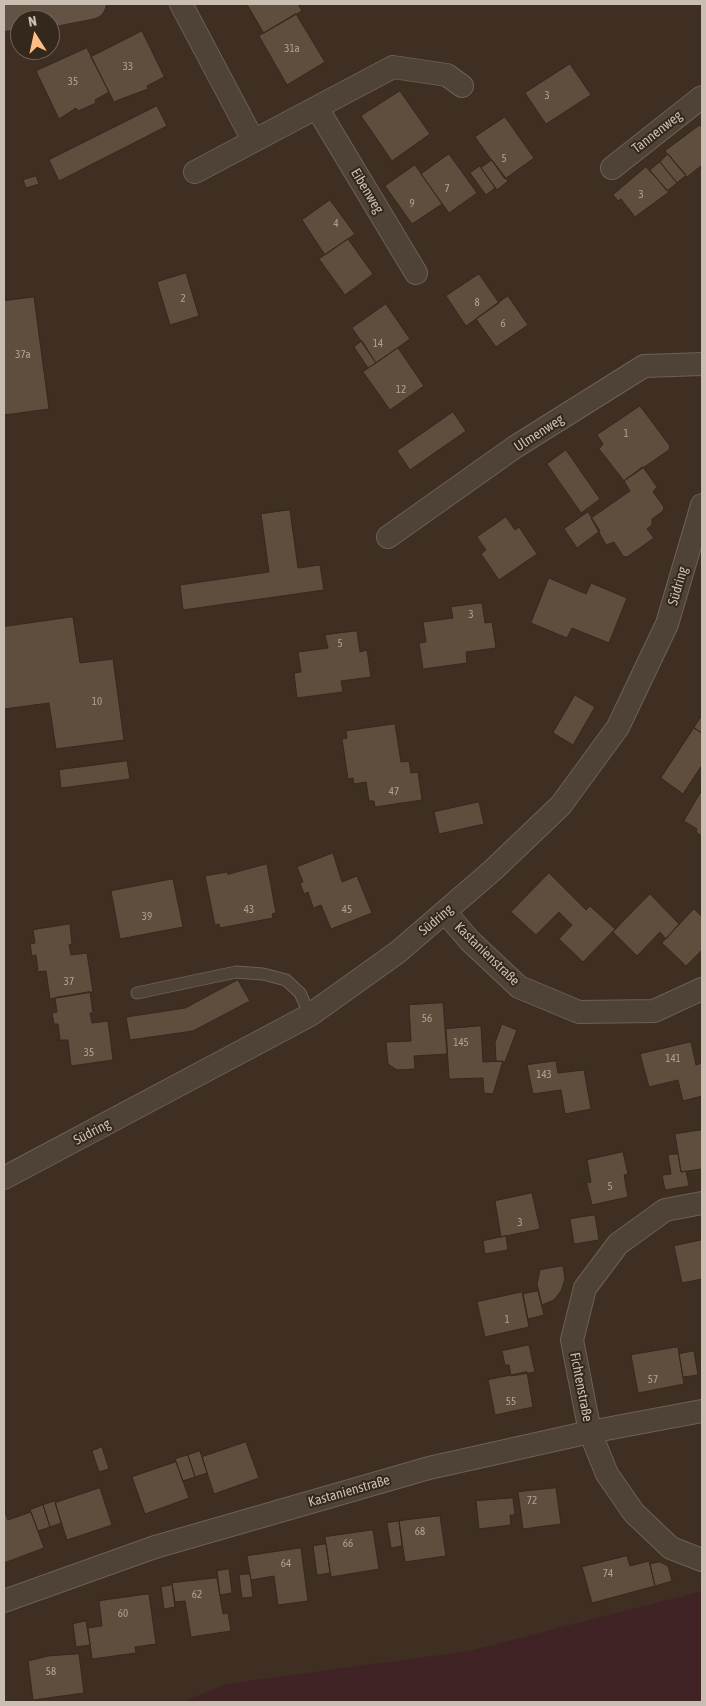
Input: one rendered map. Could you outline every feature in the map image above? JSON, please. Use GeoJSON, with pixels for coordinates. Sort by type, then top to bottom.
{"type":"FeatureCollection","features":[{"type":"Feature","properties":{"kind":"street"},"geometry":{"type":"LineString","coordinates":[[4,16],[45,12],[91,4]]}},
{"type":"Feature","properties":{"kind":"street"},"geometry":{"type":"LineString","coordinates":[[181,4],[253,140]]}},
{"type":"Feature","properties":{"kind":"street"},"geometry":{"type":"LineString","coordinates":[[195,172],[393,67],[447,75],[462,86]]}},
{"type":"Feature","properties":{"kind":"street","name":"Tannenweg"},"geometry":{"type":"LineString","coordinates":[[612,168],[702,96]]}},
{"type":"Feature","properties":{"kind":"street","name":"Eibenweg"},"geometry":{"type":"LineString","coordinates":[[317,108],[416,273]]}},
{"type":"Feature","properties":{"kind":"street","name":"Ulmenweg"},"geometry":{"type":"LineString","coordinates":[[388,537],[515,447],[644,366],[702,364]]}},
{"type":"Feature","properties":{"kind":"street","name":"Südring"},"geometry":{"type":"LineString","coordinates":[[4,1178],[310,1015],[398,952],[445,912],[561,805],[618,727],[667,624],[702,505]]}},
{"type":"Feature","properties":{"kind":"street","name":"Kastanienstraße"},"geometry":{"type":"LineString","coordinates":[[445,912],[470,942],[519,987],[578,1012],[654,1012],[702,989]]}},
{"type":"Feature","properties":{"kind":"street","name":"Fichtenstraße"},"geometry":{"type":"LineString","coordinates":[[702,1203],[665,1210],[618,1244],[585,1288],[572,1340],[590,1432],[607,1474],[634,1513],[672,1548],[702,1560]]}},
{"type":"Feature","properties":{"kind":"street","name":"Kastanienstraße"},"geometry":{"type":"LineString","coordinates":[[4,1601],[174,1541],[429,1468],[590,1432],[702,1411]]}},
{"type":"Feature","properties":{"kind":"lane"},"geometry":{"type":"LineString","coordinates":[[137,994],[236,972],[263,974],[286,980],[300,992],[310,1015]]}},
{"type":"Feature","properties":{"kind":"shaded area"},"geometry":{"type":"Polygon","coordinates":[[[702,1591],[702,1702],[182,1702],[226,1684],[469,1651],[702,1591]]]}},
{"type":"Feature","properties":{"kind":"building"},"geometry":{"type":"Polygon","coordinates":[[[247,4],[298,4],[302,11],[264,33],[247,4]]]}},
{"type":"Feature","properties":{"kind":"building"},"geometry":{"type":"Polygon","coordinates":[[[296,14],[325,62],[287,85],[259,36],[296,14]]]}},
{"type":"Feature","properties":{"kind":"building"},"geometry":{"type":"Polygon","coordinates":[[[142,31],[166,80],[164,77],[147,86],[148,89],[116,101],[115,104],[91,57],[142,31]]]}},
{"type":"Feature","properties":{"kind":"building"},"geometry":{"type":"Polygon","coordinates":[[[87,48],[109,92],[95,100],[96,103],[78,111],[76,108],[59,119],[36,71],[87,48]]]}},
{"type":"Feature","properties":{"kind":"building"},"geometry":{"type":"Polygon","coordinates":[[[570,64],[591,95],[546,124],[525,93],[570,64]]]}},
{"type":"Feature","properties":{"kind":"building"},"geometry":{"type":"Polygon","coordinates":[[[400,91],[430,134],[392,161],[361,116],[400,91]]]}},
{"type":"Feature","properties":{"kind":"building"},"geometry":{"type":"Polygon","coordinates":[[[157,106],[167,126],[59,181],[49,160],[157,106]]]}},
{"type":"Feature","properties":{"kind":"building"},"geometry":{"type":"Polygon","coordinates":[[[505,117],[534,158],[505,179],[475,137],[505,117]]]}},
{"type":"Feature","properties":{"kind":"building"},"geometry":{"type":"Polygon","coordinates":[[[700,125],[702,128],[702,165],[687,177],[665,151],[700,125]]]}},
{"type":"Feature","properties":{"kind":"building"},"geometry":{"type":"Polygon","coordinates":[[[449,154],[477,193],[449,213],[421,174],[449,154]]]}},
{"type":"Feature","properties":{"kind":"building"},"geometry":{"type":"Polygon","coordinates":[[[668,154],[686,175],[677,183],[660,162],[668,154]]]}},
{"type":"Feature","properties":{"kind":"building"},"geometry":{"type":"Polygon","coordinates":[[[492,160],[508,181],[497,190],[481,168],[492,160]]]}},
{"type":"Feature","properties":{"kind":"building"},"geometry":{"type":"Polygon","coordinates":[[[660,162],[677,183],[667,191],[650,170],[660,162]]]}},
{"type":"Feature","properties":{"kind":"building"},"geometry":{"type":"Polygon","coordinates":[[[415,165],[442,204],[412,224],[385,186],[415,165]]]}},
{"type":"Feature","properties":{"kind":"building"},"geometry":{"type":"Polygon","coordinates":[[[480,166],[495,188],[486,195],[470,173],[480,166]]]}},
{"type":"Feature","properties":{"kind":"building"},"geometry":{"type":"Polygon","coordinates":[[[646,167],[669,192],[635,217],[621,199],[618,201],[613,195],[646,167]]]}},
{"type":"Feature","properties":{"kind":"building"},"geometry":{"type":"Polygon","coordinates":[[[36,176],[39,184],[26,188],[23,180],[36,176]]]}},
{"type":"Feature","properties":{"kind":"building"},"geometry":{"type":"Polygon","coordinates":[[[330,200],[355,234],[325,255],[302,220],[330,200]]]}},
{"type":"Feature","properties":{"kind":"building"},"geometry":{"type":"Polygon","coordinates":[[[348,239],[373,274],[345,295],[319,259],[348,239]]]}},
{"type":"Feature","properties":{"kind":"building"},"geometry":{"type":"Polygon","coordinates":[[[186,273],[199,316],[170,325],[157,282],[186,273]]]}},
{"type":"Feature","properties":{"kind":"building"},"geometry":{"type":"Polygon","coordinates":[[[479,274],[499,303],[466,326],[446,296],[479,274]]]}},
{"type":"Feature","properties":{"kind":"building"},"geometry":{"type":"Polygon","coordinates":[[[508,296],[528,325],[496,347],[476,319],[508,296]]]}},
{"type":"Feature","properties":{"kind":"building"},"geometry":{"type":"Polygon","coordinates":[[[34,297],[49,409],[4,415],[4,301],[34,297]]]}},
{"type":"Feature","properties":{"kind":"building"},"geometry":{"type":"Polygon","coordinates":[[[386,304],[410,339],[376,363],[352,328],[386,304]]]}},
{"type":"Feature","properties":{"kind":"building"},"geometry":{"type":"Polygon","coordinates":[[[362,341],[376,363],[368,368],[354,347],[362,341]]]}},
{"type":"Feature","properties":{"kind":"building"},"geometry":{"type":"Polygon","coordinates":[[[398,348],[424,386],[390,410],[363,372],[398,348]]]}},
{"type":"Feature","properties":{"kind":"building"},"geometry":{"type":"Polygon","coordinates":[[[640,406],[670,446],[669,450],[624,481],[599,449],[603,444],[597,435],[640,406]]]}},
{"type":"Feature","properties":{"kind":"building"},"geometry":{"type":"Polygon","coordinates":[[[453,412],[466,431],[410,470],[397,451],[453,412]]]}},
{"type":"Feature","properties":{"kind":"building"},"geometry":{"type":"Polygon","coordinates":[[[566,450],[600,499],[581,513],[547,464],[566,450]]]}},
{"type":"Feature","properties":{"kind":"building"},"geometry":{"type":"Polygon","coordinates":[[[643,467],[657,487],[653,492],[664,507],[663,511],[652,519],[652,525],[647,529],[654,538],[627,557],[623,556],[614,542],[606,545],[591,518],[630,491],[624,481],[643,467]]]}},
{"type":"Feature","properties":{"kind":"building"},"geometry":{"type":"Polygon","coordinates":[[[290,510],[298,568],[320,565],[324,590],[183,610],[180,585],[269,572],[261,514],[290,510]]]}},
{"type":"Feature","properties":{"kind":"building"},"geometry":{"type":"Polygon","coordinates":[[[588,512],[600,531],[577,548],[564,529],[588,512]]]}},
{"type":"Feature","properties":{"kind":"building"},"geometry":{"type":"Polygon","coordinates":[[[506,517],[515,530],[519,527],[537,554],[499,580],[481,554],[486,550],[477,537],[506,517]]]}},
{"type":"Feature","properties":{"kind":"building"},"geometry":{"type":"Polygon","coordinates":[[[549,578],[586,594],[591,583],[627,598],[609,643],[572,628],[567,638],[531,623],[549,578]]]}},
{"type":"Feature","properties":{"kind":"building"},"geometry":{"type":"Polygon","coordinates":[[[482,603],[485,623],[492,622],[496,648],[466,652],[467,663],[423,669],[419,643],[426,642],[423,622],[453,618],[451,607],[482,603]]]}},
{"type":"Feature","properties":{"kind":"building"},"geometry":{"type":"Polygon","coordinates":[[[73,617],[80,663],[113,659],[124,740],[56,749],[49,703],[4,709],[4,620],[5,626],[73,617]]]}},
{"type":"Feature","properties":{"kind":"building"},"geometry":{"type":"Polygon","coordinates":[[[357,631],[360,652],[367,650],[371,677],[341,681],[343,692],[297,698],[294,673],[301,672],[298,652],[328,648],[325,635],[357,631]]]}},
{"type":"Feature","properties":{"kind":"building"},"geometry":{"type":"Polygon","coordinates":[[[575,695],[595,707],[573,745],[553,733],[575,695]]]}},
{"type":"Feature","properties":{"kind":"building"},"geometry":{"type":"Polygon","coordinates":[[[702,715],[702,733],[694,728],[702,715]]]}},
{"type":"Feature","properties":{"kind":"building"},"geometry":{"type":"Polygon","coordinates":[[[395,724],[401,762],[409,761],[411,773],[418,772],[422,800],[375,807],[374,801],[369,801],[366,782],[354,784],[353,778],[348,779],[342,739],[347,738],[346,731],[395,724]]]}},
{"type":"Feature","properties":{"kind":"building"},"geometry":{"type":"Polygon","coordinates":[[[694,728],[702,733],[702,765],[683,794],[661,778],[694,728]]]}},
{"type":"Feature","properties":{"kind":"building"},"geometry":{"type":"Polygon","coordinates":[[[127,761],[130,779],[61,788],[59,770],[127,761]]]}},
{"type":"Feature","properties":{"kind":"building"},"geometry":{"type":"Polygon","coordinates":[[[702,790],[702,836],[696,832],[697,829],[684,821],[702,790]]]}},
{"type":"Feature","properties":{"kind":"building"},"geometry":{"type":"Polygon","coordinates":[[[479,802],[484,824],[439,834],[434,812],[479,802]]]}},
{"type":"Feature","properties":{"kind":"building"},"geometry":{"type":"Polygon","coordinates":[[[333,853],[342,882],[357,876],[372,913],[331,929],[321,905],[311,909],[313,907],[308,892],[304,894],[300,883],[303,882],[297,867],[333,853]]]}},
{"type":"Feature","properties":{"kind":"building"},"geometry":{"type":"Polygon","coordinates":[[[267,864],[276,913],[272,914],[273,918],[220,928],[219,924],[215,925],[205,876],[227,872],[228,874],[267,864]]]}},
{"type":"Feature","properties":{"kind":"building"},"geometry":{"type":"Polygon","coordinates":[[[549,873],[586,910],[590,906],[615,929],[583,962],[559,939],[572,925],[559,912],[536,935],[511,912],[549,873]]]}},
{"type":"Feature","properties":{"kind":"building"},"geometry":{"type":"Polygon","coordinates":[[[173,879],[183,927],[120,939],[111,891],[173,879]]]}},
{"type":"Feature","properties":{"kind":"building"},"geometry":{"type":"Polygon","coordinates":[[[650,894],[679,924],[666,939],[660,932],[637,956],[613,932],[650,894]]]}},
{"type":"Feature","properties":{"kind":"building"},"geometry":{"type":"Polygon","coordinates":[[[694,909],[702,917],[702,950],[686,966],[662,943],[694,909]]]}},
{"type":"Feature","properties":{"kind":"building"},"geometry":{"type":"Polygon","coordinates":[[[70,924],[72,944],[69,945],[71,955],[87,953],[93,992],[50,999],[46,971],[35,972],[38,970],[36,955],[32,956],[30,944],[35,943],[33,930],[70,924]]]}},
{"type":"Feature","properties":{"kind":"building"},"geometry":{"type":"Polygon","coordinates":[[[238,980],[250,1001],[193,1031],[130,1040],[126,1017],[185,1008],[238,980]]]}},
{"type":"Feature","properties":{"kind":"building"},"geometry":{"type":"Polygon","coordinates":[[[90,992],[93,1013],[90,1013],[92,1023],[108,1021],[113,1060],[71,1066],[68,1040],[56,1040],[60,1039],[58,1024],[54,1024],[52,1013],[57,1012],[55,998],[90,992]]]}},
{"type":"Feature","properties":{"kind":"building"},"geometry":{"type":"Polygon","coordinates":[[[443,1003],[447,1054],[414,1056],[415,1069],[397,1070],[388,1064],[386,1042],[411,1041],[409,1005],[443,1003]]]}},
{"type":"Feature","properties":{"kind":"building"},"geometry":{"type":"Polygon","coordinates":[[[502,1024],[517,1030],[505,1062],[496,1061],[495,1043],[502,1024]]]}},
{"type":"Feature","properties":{"kind":"building"},"geometry":{"type":"Polygon","coordinates":[[[481,1026],[483,1062],[503,1061],[493,1094],[484,1093],[483,1078],[449,1079],[446,1029],[481,1026]]]}},
{"type":"Feature","properties":{"kind":"building"},"geometry":{"type":"Polygon","coordinates":[[[691,1042],[696,1065],[702,1063],[702,1096],[683,1101],[678,1080],[649,1087],[640,1054],[691,1042]]]}},
{"type":"Feature","properties":{"kind":"building"},"geometry":{"type":"Polygon","coordinates":[[[556,1061],[558,1073],[584,1070],[591,1109],[565,1114],[561,1090],[533,1094],[527,1065],[556,1061]]]}},
{"type":"Feature","properties":{"kind":"building"},"geometry":{"type":"Polygon","coordinates":[[[702,1130],[702,1169],[681,1172],[675,1134],[702,1130]]]}},
{"type":"Feature","properties":{"kind":"building"},"geometry":{"type":"Polygon","coordinates":[[[623,1152],[628,1174],[624,1175],[628,1197],[592,1205],[587,1184],[582,1184],[591,1182],[587,1160],[623,1152]]]}},
{"type":"Feature","properties":{"kind":"building"},"geometry":{"type":"Polygon","coordinates":[[[678,1154],[681,1172],[686,1171],[689,1186],[665,1190],[662,1175],[671,1174],[668,1155],[678,1154]]]}},
{"type":"Feature","properties":{"kind":"building"},"geometry":{"type":"Polygon","coordinates":[[[532,1193],[540,1229],[501,1237],[495,1201],[532,1193]]]}},
{"type":"Feature","properties":{"kind":"building"},"geometry":{"type":"Polygon","coordinates":[[[595,1215],[599,1240],[574,1244],[570,1219],[595,1215]]]}},
{"type":"Feature","properties":{"kind":"building"},"geometry":{"type":"Polygon","coordinates":[[[506,1236],[508,1250],[485,1254],[483,1241],[506,1236]]]}},
{"type":"Feature","properties":{"kind":"building"},"geometry":{"type":"Polygon","coordinates":[[[702,1240],[702,1279],[682,1283],[674,1246],[702,1240]]]}},
{"type":"Feature","properties":{"kind":"building"},"geometry":{"type":"Polygon","coordinates":[[[563,1266],[565,1279],[561,1291],[554,1300],[542,1305],[537,1284],[540,1270],[563,1266]]]}},
{"type":"Feature","properties":{"kind":"building"},"geometry":{"type":"Polygon","coordinates":[[[538,1291],[544,1315],[528,1319],[523,1294],[538,1291]]]}},
{"type":"Feature","properties":{"kind":"building"},"geometry":{"type":"Polygon","coordinates":[[[522,1292],[529,1327],[485,1337],[477,1302],[522,1292]]]}},
{"type":"Feature","properties":{"kind":"building"},"geometry":{"type":"Polygon","coordinates":[[[529,1345],[535,1372],[511,1376],[509,1365],[505,1365],[502,1351],[529,1345]]]}},
{"type":"Feature","properties":{"kind":"building"},"geometry":{"type":"Polygon","coordinates":[[[678,1347],[684,1384],[638,1393],[631,1355],[678,1347]]]}},
{"type":"Feature","properties":{"kind":"building"},"geometry":{"type":"Polygon","coordinates":[[[694,1351],[698,1375],[683,1377],[679,1354],[694,1351]]]}},
{"type":"Feature","properties":{"kind":"building"},"geometry":{"type":"Polygon","coordinates":[[[527,1372],[533,1407],[495,1415],[488,1380],[527,1372]]]}},
{"type":"Feature","properties":{"kind":"building"},"geometry":{"type":"Polygon","coordinates":[[[246,1442],[259,1478],[214,1494],[202,1457],[246,1442]]]}},
{"type":"Feature","properties":{"kind":"building"},"geometry":{"type":"Polygon","coordinates":[[[102,1447],[109,1469],[99,1472],[92,1451],[102,1447]]]}},
{"type":"Feature","properties":{"kind":"building"},"geometry":{"type":"Polygon","coordinates":[[[200,1451],[207,1473],[195,1477],[188,1455],[200,1451]]]}},
{"type":"Feature","properties":{"kind":"building"},"geometry":{"type":"Polygon","coordinates":[[[188,1455],[195,1477],[183,1481],[175,1459],[188,1455]]]}},
{"type":"Feature","properties":{"kind":"building"},"geometry":{"type":"Polygon","coordinates":[[[176,1462],[189,1498],[145,1514],[132,1477],[176,1462]]]}},
{"type":"Feature","properties":{"kind":"building"},"geometry":{"type":"Polygon","coordinates":[[[100,1488],[112,1525],[67,1540],[55,1503],[100,1488]]]}},
{"type":"Feature","properties":{"kind":"building"},"geometry":{"type":"Polygon","coordinates":[[[556,1488],[561,1524],[523,1529],[518,1492],[556,1488]]]}},
{"type":"Feature","properties":{"kind":"building"},"geometry":{"type":"Polygon","coordinates":[[[513,1498],[515,1515],[510,1515],[511,1525],[479,1529],[476,1501],[513,1498]]]}},
{"type":"Feature","properties":{"kind":"building"},"geometry":{"type":"Polygon","coordinates":[[[55,1501],[61,1523],[50,1527],[43,1505],[55,1501]]]}},
{"type":"Feature","properties":{"kind":"building"},"geometry":{"type":"Polygon","coordinates":[[[43,1505],[50,1527],[38,1531],[30,1510],[43,1505]]]}},
{"type":"Feature","properties":{"kind":"building"},"geometry":{"type":"Polygon","coordinates":[[[4,1509],[8,1520],[31,1512],[44,1548],[4,1563],[4,1509]]]}},
{"type":"Feature","properties":{"kind":"building"},"geometry":{"type":"Polygon","coordinates":[[[440,1516],[446,1556],[405,1562],[399,1521],[440,1516]]]}},
{"type":"Feature","properties":{"kind":"building"},"geometry":{"type":"Polygon","coordinates":[[[399,1521],[402,1546],[391,1548],[387,1523],[399,1521]]]}},
{"type":"Feature","properties":{"kind":"building"},"geometry":{"type":"Polygon","coordinates":[[[373,1530],[379,1569],[331,1577],[325,1537],[373,1530]]]}},
{"type":"Feature","properties":{"kind":"building"},"geometry":{"type":"Polygon","coordinates":[[[326,1544],[330,1573],[317,1575],[313,1546],[326,1544]]]}},
{"type":"Feature","properties":{"kind":"building"},"geometry":{"type":"Polygon","coordinates":[[[301,1548],[308,1601],[278,1605],[274,1576],[251,1580],[247,1556],[301,1548]]]}},
{"type":"Feature","properties":{"kind":"building"},"geometry":{"type":"Polygon","coordinates":[[[627,1556],[630,1566],[649,1561],[655,1586],[592,1603],[582,1567],[627,1556]]]}},
{"type":"Feature","properties":{"kind":"building"},"geometry":{"type":"Polygon","coordinates":[[[660,1562],[668,1566],[672,1581],[655,1586],[650,1564],[660,1562]]]}},
{"type":"Feature","properties":{"kind":"building"},"geometry":{"type":"Polygon","coordinates":[[[229,1569],[232,1593],[220,1595],[217,1571],[229,1569]]]}},
{"type":"Feature","properties":{"kind":"building"},"geometry":{"type":"Polygon","coordinates":[[[250,1574],[253,1597],[242,1598],[239,1575],[250,1574]]]}},
{"type":"Feature","properties":{"kind":"building"},"geometry":{"type":"Polygon","coordinates":[[[217,1578],[223,1614],[228,1613],[231,1631],[191,1637],[185,1601],[175,1602],[172,1583],[217,1578]]]}},
{"type":"Feature","properties":{"kind":"building"},"geometry":{"type":"Polygon","coordinates":[[[172,1585],[175,1607],[164,1609],[161,1587],[172,1585]]]}},
{"type":"Feature","properties":{"kind":"building"},"geometry":{"type":"Polygon","coordinates":[[[149,1594],[156,1644],[135,1647],[136,1653],[92,1659],[88,1628],[102,1626],[99,1601],[149,1594]]]}},
{"type":"Feature","properties":{"kind":"building"},"geometry":{"type":"Polygon","coordinates":[[[86,1621],[90,1645],[76,1647],[73,1624],[86,1621]]]}},
{"type":"Feature","properties":{"kind":"building"},"geometry":{"type":"Polygon","coordinates":[[[79,1654],[84,1693],[33,1700],[28,1661],[48,1656],[79,1654]]]}}]}
